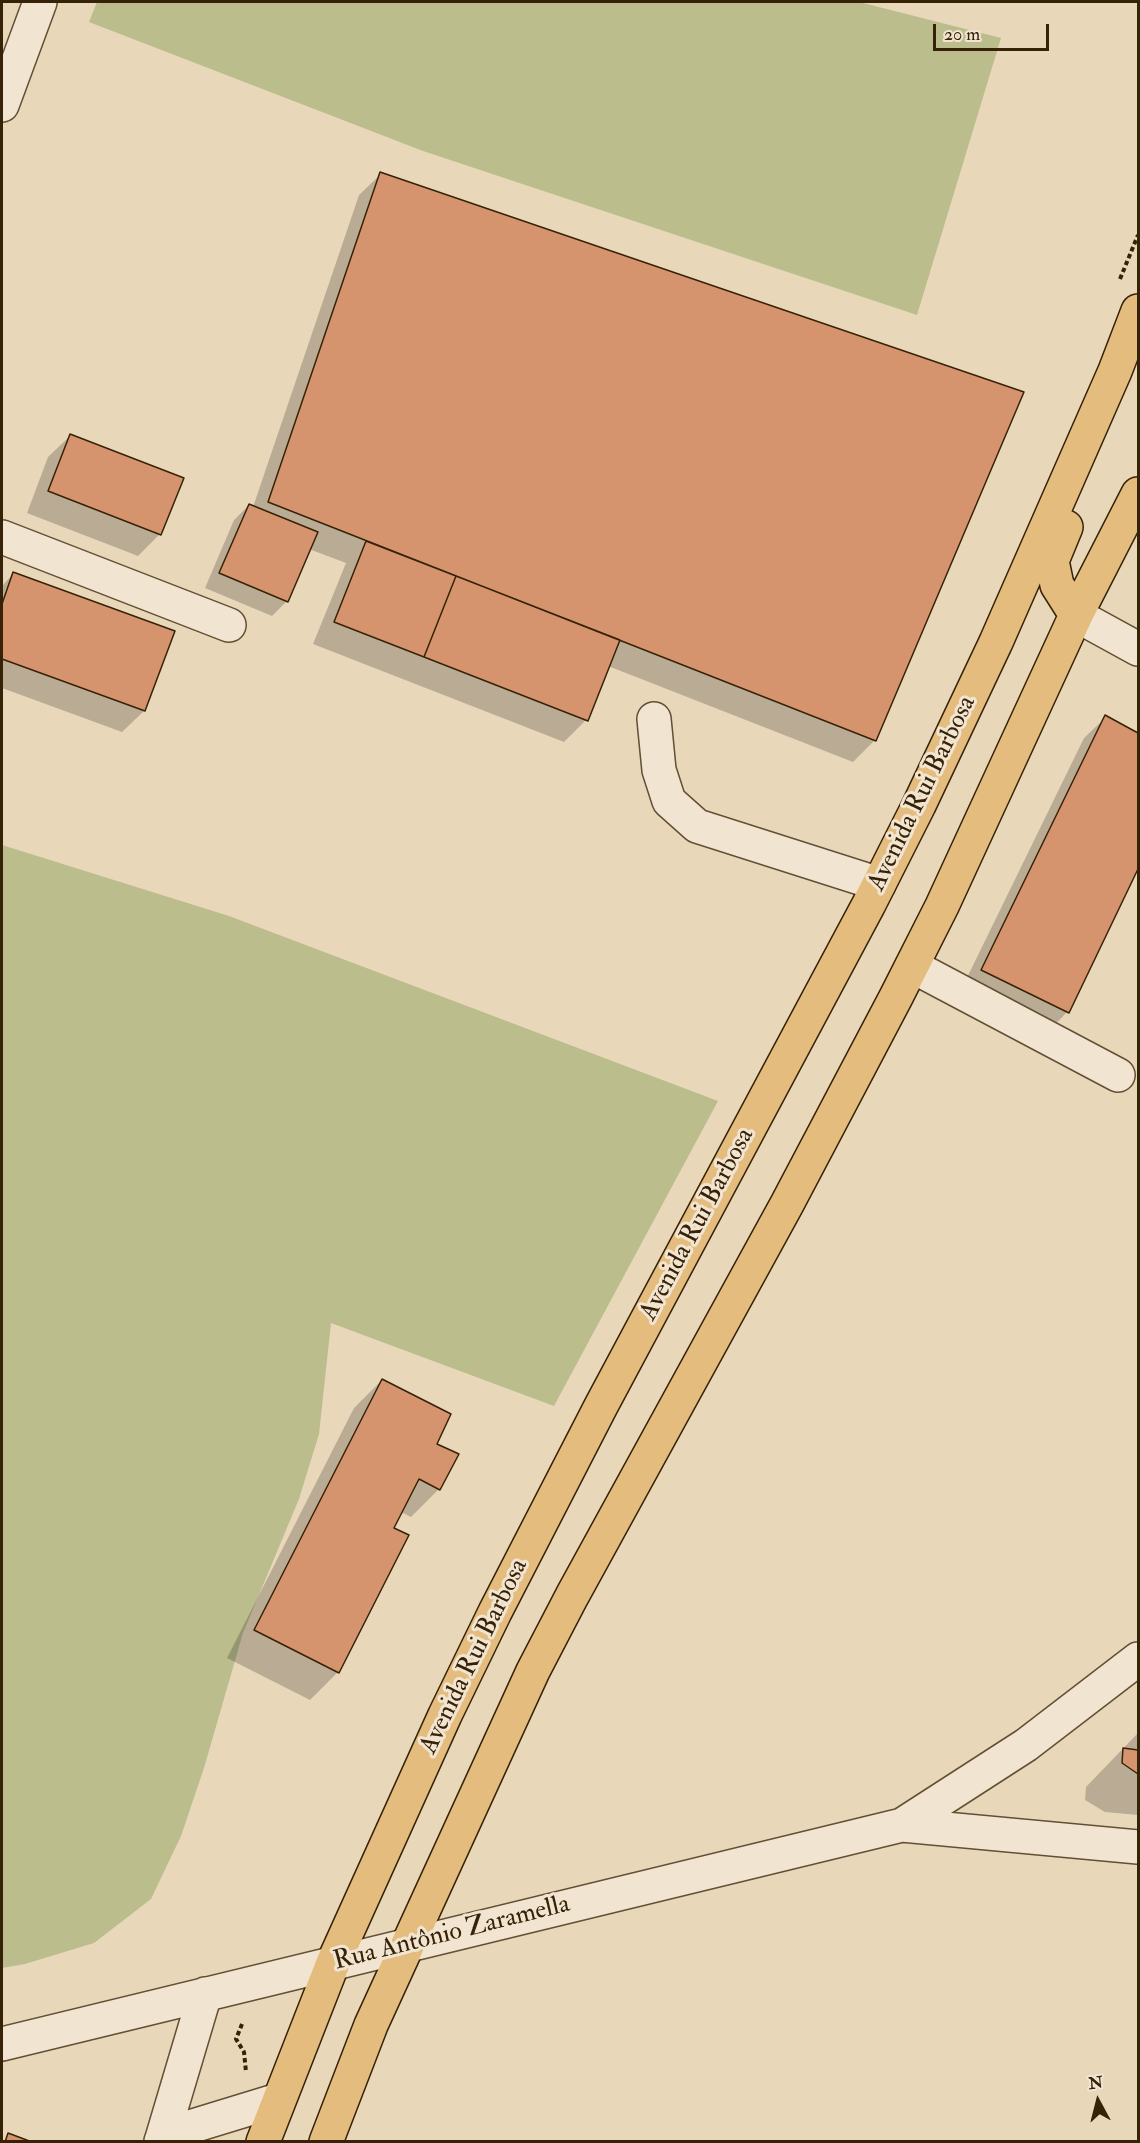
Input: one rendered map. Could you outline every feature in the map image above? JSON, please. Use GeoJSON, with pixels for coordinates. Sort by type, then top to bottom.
{"type":"FeatureCollection","features":[{"type":"Feature","properties":{"kind":"main road","name":"Avenida Rui Barbosa"},"geometry":{"type":"LineString","coordinates":[[263,2142],[333,1963],[445,1715],[601,1406],[879,884],[996,642],[1115,371],[1138,311]]}},
{"type":"Feature","properties":{"kind":"main road"},"geometry":{"type":"LineString","coordinates":[[1076,615],[1057,585],[1052,561],[1095,455],[1115,371]]}},
{"type":"Feature","properties":{"kind":"main road"},"geometry":{"type":"LineString","coordinates":[[326,2142],[371,2025],[406,1945],[533,1671],[787,1204],[912,966],[947,896],[1076,615],[1138,494]]}},
{"type":"Feature","properties":{"kind":"street"},"geometry":{"type":"LineString","coordinates":[[2,105],[40,2]]}},
{"type":"Feature","properties":{"kind":"street"},"geometry":{"type":"LineString","coordinates":[[2,537],[230,625]]}},
{"type":"Feature","properties":{"kind":"street"},"geometry":{"type":"LineString","coordinates":[[1076,615],[1138,649]]}},
{"type":"Feature","properties":{"kind":"street"},"geometry":{"type":"LineString","coordinates":[[654,720],[659,770],[669,801],[697,826],[879,884]]}},
{"type":"Feature","properties":{"kind":"street"},"geometry":{"type":"LineString","coordinates":[[912,966],[1118,1075]]}},
{"type":"Feature","properties":{"kind":"street"},"geometry":{"type":"LineString","coordinates":[[902,1825],[1026,1745],[1138,1659]]}},
{"type":"Feature","properties":{"kind":"street"},"geometry":{"type":"LineString","coordinates":[[902,1825],[1138,1847]]}},
{"type":"Feature","properties":{"kind":"street","name":"Rua Antônio Zaramella"},"geometry":{"type":"LineString","coordinates":[[2,2044],[902,1825]]}},
{"type":"Feature","properties":{"kind":"street"},"geometry":{"type":"LineString","coordinates":[[161,2141],[205,1994]]}},
{"type":"Feature","properties":{"kind":"street"},"geometry":{"type":"LineString","coordinates":[[161,2141],[193,2126],[279,2100]]}},
{"type":"Feature","properties":{"kind":"path"},"geometry":{"type":"LineString","coordinates":[[236,2039],[244,2052],[247,2070]]}},
{"type":"Feature","properties":{"kind":"green space"},"geometry":{"type":"Polygon","coordinates":[[[97,2],[859,2],[1001,38],[917,315],[423,151],[89,22],[97,2]]]}},
{"type":"Feature","properties":{"kind":"green space"},"geometry":{"type":"Polygon","coordinates":[[[2,845],[229,916],[718,1101],[554,1406],[331,1323],[319,1434],[299,1499],[243,1633],[204,1768],[181,1836],[151,1899],[94,1943],[25,1964],[2,1968],[2,845]]]}},
{"type":"Feature","properties":{"kind":"building"},"geometry":{"type":"Polygon","coordinates":[[[380,172],[1024,392],[876,741],[268,502],[380,172]]]}},
{"type":"Feature","properties":{"kind":"building"},"geometry":{"type":"Polygon","coordinates":[[[70,434],[184,478],[161,535],[48,491],[70,434]]]}},
{"type":"Feature","properties":{"kind":"building"},"geometry":{"type":"Polygon","coordinates":[[[249,504],[318,532],[288,602],[219,573],[249,504]]]}},
{"type":"Feature","properties":{"kind":"building"},"geometry":{"type":"Polygon","coordinates":[[[366,541],[456,576],[424,657],[334,622],[366,541]]]}},
{"type":"Feature","properties":{"kind":"building"},"geometry":{"type":"Polygon","coordinates":[[[13,572],[175,631],[145,711],[2,659],[2,604],[13,572]]]}},
{"type":"Feature","properties":{"kind":"building"},"geometry":{"type":"Polygon","coordinates":[[[456,576],[620,640],[588,721],[424,657],[456,576]]]}},
{"type":"Feature","properties":{"kind":"building"},"geometry":{"type":"Polygon","coordinates":[[[1105,715],[1138,733],[1138,869],[1069,1013],[981,970],[1105,715]]]}},
{"type":"Feature","properties":{"kind":"building"},"geometry":{"type":"Polygon","coordinates":[[[382,1379],[451,1414],[437,1444],[459,1454],[440,1490],[419,1479],[394,1528],[409,1535],[339,1673],[254,1630],[382,1379]]]}},
{"type":"Feature","properties":{"kind":"building"},"geometry":{"type":"Polygon","coordinates":[[[1123,1748],[1138,1750],[1138,1774],[1122,1763],[1123,1748]]]}},
{"type":"Feature","properties":{"kind":"building"},"geometry":{"type":"Polygon","coordinates":[[[8,2133],[32,2142],[5,2142],[8,2133]]]}}]}
